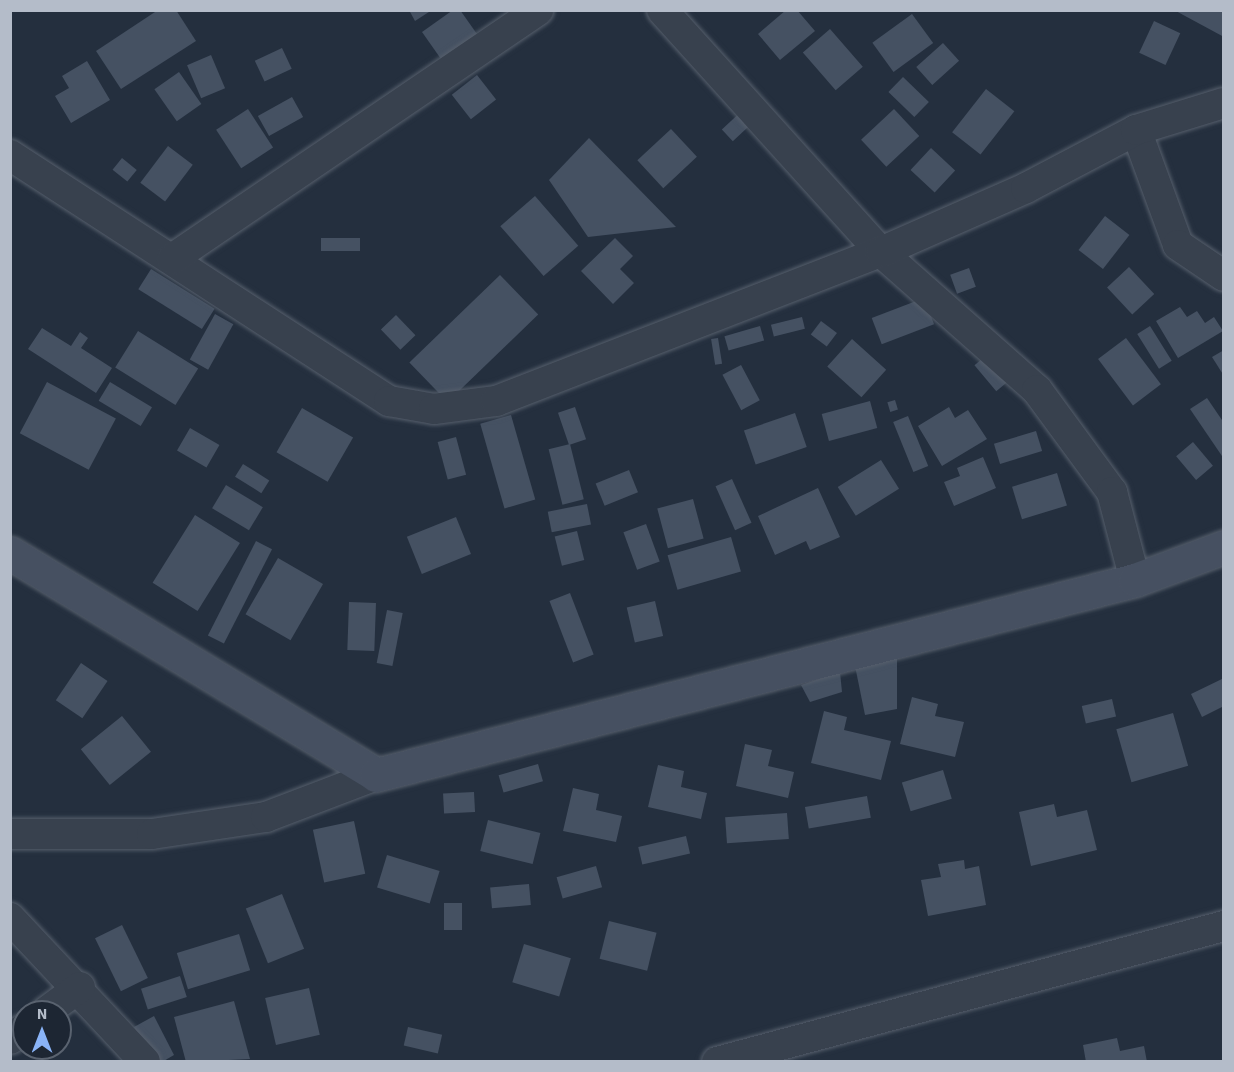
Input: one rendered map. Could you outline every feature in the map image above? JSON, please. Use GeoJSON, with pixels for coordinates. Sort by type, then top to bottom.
{"type":"FeatureCollection","features":[{"type":"Feature","properties":{"kind":"street"},"geometry":{"type":"LineString","coordinates":[[172,259],[539,10]]}},
{"type":"Feature","properties":{"kind":"street"},"geometry":{"type":"LineString","coordinates":[[662,10],[881,252],[1037,390],[1112,492],[1135,580]]}},
{"type":"Feature","properties":{"kind":"street"},"geometry":{"type":"LineString","coordinates":[[10,155],[389,400],[434,409],[496,400],[881,252],[1026,188],[1136,130],[1224,103]]}},
{"type":"Feature","properties":{"kind":"street"},"geometry":{"type":"LineString","coordinates":[[1136,130],[1178,245],[1224,276]]}},
{"type":"Feature","properties":{"kind":"street"},"geometry":{"type":"LineString","coordinates":[[10,834],[152,834],[266,817],[376,776],[1135,580],[1224,548]]}},
{"type":"Feature","properties":{"kind":"street"},"geometry":{"type":"LineString","coordinates":[[10,553],[376,776]]}},
{"type":"Feature","properties":{"kind":"street"},"geometry":{"type":"LineString","coordinates":[[10,918],[80,987],[146,1062]]}},
{"type":"Feature","properties":{"kind":"street"},"geometry":{"type":"LineString","coordinates":[[717,1062],[1224,926]]}},
{"type":"Feature","properties":{"kind":"street"},"geometry":{"type":"LineString","coordinates":[[62,1000],[80,987]]}},
{"type":"Feature","properties":{"kind":"building"},"geometry":{"type":"Polygon","coordinates":[[[158,10],[176,10],[196,41],[121,89],[96,51],[158,10]]]}},
{"type":"Feature","properties":{"kind":"building"},"geometry":{"type":"Polygon","coordinates":[[[409,10],[432,10],[415,21],[409,10]]]}},
{"type":"Feature","properties":{"kind":"building"},"geometry":{"type":"Polygon","coordinates":[[[453,10],[460,10],[477,34],[441,59],[422,32],[453,10]]]}},
{"type":"Feature","properties":{"kind":"building"},"geometry":{"type":"Polygon","coordinates":[[[786,10],[797,10],[815,31],[780,60],[758,34],[786,10]]]}},
{"type":"Feature","properties":{"kind":"building"},"geometry":{"type":"Polygon","coordinates":[[[1174,10],[1224,10],[1224,37],[1174,10]]]}},
{"type":"Feature","properties":{"kind":"building"},"geometry":{"type":"Polygon","coordinates":[[[912,14],[933,43],[894,72],[872,43],[912,14]]]}},
{"type":"Feature","properties":{"kind":"building"},"geometry":{"type":"Polygon","coordinates":[[[1154,21],[1180,33],[1165,65],[1139,53],[1154,21]]]}},
{"type":"Feature","properties":{"kind":"building"},"geometry":{"type":"Polygon","coordinates":[[[830,29],[863,67],[836,90],[803,53],[830,29]]]}},
{"type":"Feature","properties":{"kind":"building"},"geometry":{"type":"Polygon","coordinates":[[[943,43],[959,61],[932,85],[916,67],[943,43]]]}},
{"type":"Feature","properties":{"kind":"building"},"geometry":{"type":"Polygon","coordinates":[[[282,48],[292,69],[265,82],[255,61],[282,48]]]}},
{"type":"Feature","properties":{"kind":"building"},"geometry":{"type":"Polygon","coordinates":[[[211,55],[225,88],[201,98],[187,65],[211,55]]]}},
{"type":"Feature","properties":{"kind":"building"},"geometry":{"type":"Polygon","coordinates":[[[87,61],[110,100],[71,123],[55,96],[69,88],[62,76],[87,61]]]}},
{"type":"Feature","properties":{"kind":"building"},"geometry":{"type":"Polygon","coordinates":[[[179,72],[201,104],[177,121],[154,89],[179,72]]]}},
{"type":"Feature","properties":{"kind":"building"},"geometry":{"type":"Polygon","coordinates":[[[477,75],[496,99],[471,119],[452,95],[477,75]]]}},
{"type":"Feature","properties":{"kind":"building"},"geometry":{"type":"Polygon","coordinates":[[[903,77],[929,102],[914,117],[888,92],[903,77]]]}},
{"type":"Feature","properties":{"kind":"building"},"geometry":{"type":"Polygon","coordinates":[[[986,89],[1014,111],[981,155],[952,132],[986,89]]]}},
{"type":"Feature","properties":{"kind":"building"},"geometry":{"type":"Polygon","coordinates":[[[292,97],[303,117],[269,136],[258,116],[292,97]]]}},
{"type":"Feature","properties":{"kind":"building"},"geometry":{"type":"Polygon","coordinates":[[[746,107],[757,119],[733,141],[722,130],[746,107]]]}},
{"type":"Feature","properties":{"kind":"building"},"geometry":{"type":"Polygon","coordinates":[[[248,109],[273,148],[241,168],[216,130],[248,109]]]}},
{"type":"Feature","properties":{"kind":"building"},"geometry":{"type":"Polygon","coordinates":[[[894,109],[919,136],[886,167],[861,140],[894,109]]]}},
{"type":"Feature","properties":{"kind":"building"},"geometry":{"type":"Polygon","coordinates":[[[671,129],[697,157],[663,188],[637,160],[671,129]]]}},
{"type":"Feature","properties":{"kind":"building"},"geometry":{"type":"Polygon","coordinates":[[[589,138],[676,227],[588,237],[549,180],[589,138]]]}},
{"type":"Feature","properties":{"kind":"building"},"geometry":{"type":"Polygon","coordinates":[[[168,146],[193,165],[165,201],[140,183],[168,146]]]}},
{"type":"Feature","properties":{"kind":"building"},"geometry":{"type":"Polygon","coordinates":[[[931,148],[955,171],[935,192],[911,170],[931,148]]]}},
{"type":"Feature","properties":{"kind":"building"},"geometry":{"type":"Polygon","coordinates":[[[122,158],[137,170],[127,182],[113,170],[122,158]]]}},
{"type":"Feature","properties":{"kind":"building"},"geometry":{"type":"Polygon","coordinates":[[[535,196],[578,246],[544,276],[500,226],[535,196]]]}},
{"type":"Feature","properties":{"kind":"building"},"geometry":{"type":"Polygon","coordinates":[[[1105,216],[1129,235],[1103,269],[1079,250],[1105,216]]]}},
{"type":"Feature","properties":{"kind":"building"},"geometry":{"type":"Polygon","coordinates":[[[321,238],[360,238],[360,251],[321,251],[321,238]]]}},
{"type":"Feature","properties":{"kind":"building"},"geometry":{"type":"Polygon","coordinates":[[[615,238],[633,256],[620,269],[634,283],[613,304],[581,271],[615,238]]]}},
{"type":"Feature","properties":{"kind":"building"},"geometry":{"type":"Polygon","coordinates":[[[1129,267],[1154,294],[1132,315],[1107,287],[1129,267]]]}},
{"type":"Feature","properties":{"kind":"building"},"geometry":{"type":"Polygon","coordinates":[[[969,268],[976,287],[957,294],[950,275],[969,268]]]}},
{"type":"Feature","properties":{"kind":"building"},"geometry":{"type":"Polygon","coordinates":[[[151,269],[215,309],[202,329],[138,289],[151,269]]]}},
{"type":"Feature","properties":{"kind":"building"},"geometry":{"type":"Polygon","coordinates":[[[500,275],[538,315],[448,402],[409,363],[500,275]]]}},
{"type":"Feature","properties":{"kind":"building"},"geometry":{"type":"Polygon","coordinates":[[[924,298],[934,324],[882,344],[872,318],[924,298]]]}},
{"type":"Feature","properties":{"kind":"building"},"geometry":{"type":"Polygon","coordinates":[[[1180,307],[1187,317],[1197,311],[1205,323],[1214,317],[1223,331],[1178,358],[1156,321],[1180,307]]]}},
{"type":"Feature","properties":{"kind":"building"},"geometry":{"type":"Polygon","coordinates":[[[215,314],[233,324],[208,370],[190,359],[215,314]]]}},
{"type":"Feature","properties":{"kind":"building"},"geometry":{"type":"Polygon","coordinates":[[[396,315],[415,335],[400,350],[381,330],[396,315]]]}},
{"type":"Feature","properties":{"kind":"building"},"geometry":{"type":"Polygon","coordinates":[[[802,317],[805,329],[774,336],[771,325],[802,317]]]}},
{"type":"Feature","properties":{"kind":"building"},"geometry":{"type":"Polygon","coordinates":[[[821,321],[837,333],[827,347],[811,335],[821,321]]]}},
{"type":"Feature","properties":{"kind":"building"},"geometry":{"type":"Polygon","coordinates":[[[760,326],[764,340],[729,351],[724,336],[760,326]]]}},
{"type":"Feature","properties":{"kind":"building"},"geometry":{"type":"Polygon","coordinates":[[[1150,326],[1172,361],[1159,369],[1137,334],[1150,326]]]}},
{"type":"Feature","properties":{"kind":"building"},"geometry":{"type":"Polygon","coordinates":[[[42,328],[71,346],[80,332],[88,338],[81,348],[112,368],[96,393],[28,349],[42,328]]]}},
{"type":"Feature","properties":{"kind":"building"},"geometry":{"type":"Polygon","coordinates":[[[138,331],[198,369],[175,405],[115,367],[138,331]]]}},
{"type":"Feature","properties":{"kind":"building"},"geometry":{"type":"Polygon","coordinates":[[[718,338],[722,364],[715,365],[711,339],[718,338]]]}},
{"type":"Feature","properties":{"kind":"building"},"geometry":{"type":"Polygon","coordinates":[[[1126,338],[1161,384],[1133,405],[1098,359],[1126,338]]]}},
{"type":"Feature","properties":{"kind":"building"},"geometry":{"type":"Polygon","coordinates":[[[852,339],[886,370],[861,397],[827,366],[852,339]]]}},
{"type":"Feature","properties":{"kind":"building"},"geometry":{"type":"Polygon","coordinates":[[[1224,350],[1224,376],[1212,357],[1224,350]]]}},
{"type":"Feature","properties":{"kind":"building"},"geometry":{"type":"Polygon","coordinates":[[[989,353],[1011,379],[996,391],[974,365],[989,353]]]}},
{"type":"Feature","properties":{"kind":"building"},"geometry":{"type":"Polygon","coordinates":[[[741,365],[760,400],[741,410],[722,375],[741,365]]]}},
{"type":"Feature","properties":{"kind":"building"},"geometry":{"type":"Polygon","coordinates":[[[47,382],[116,419],[89,470],[20,433],[47,382]]]}},
{"type":"Feature","properties":{"kind":"building"},"geometry":{"type":"Polygon","coordinates":[[[110,382],[152,407],[141,426],[99,401],[110,382]]]}},
{"type":"Feature","properties":{"kind":"building"},"geometry":{"type":"Polygon","coordinates":[[[1207,398],[1224,423],[1224,459],[1190,409],[1207,398]]]}},
{"type":"Feature","properties":{"kind":"building"},"geometry":{"type":"Polygon","coordinates":[[[895,400],[898,410],[890,412],[887,402],[895,400]]]}},
{"type":"Feature","properties":{"kind":"building"},"geometry":{"type":"Polygon","coordinates":[[[870,401],[877,428],[829,441],[822,414],[870,401]]]}},
{"type":"Feature","properties":{"kind":"building"},"geometry":{"type":"Polygon","coordinates":[[[575,407],[586,439],[569,445],[558,413],[575,407]]]}},
{"type":"Feature","properties":{"kind":"building"},"geometry":{"type":"Polygon","coordinates":[[[949,407],[955,418],[968,410],[987,439],[942,466],[918,426],[949,407]]]}},
{"type":"Feature","properties":{"kind":"building"},"geometry":{"type":"Polygon","coordinates":[[[302,408],[353,438],[328,482],[276,452],[302,408]]]}},
{"type":"Feature","properties":{"kind":"building"},"geometry":{"type":"Polygon","coordinates":[[[795,413],[807,447],[756,465],[744,431],[795,413]]]}},
{"type":"Feature","properties":{"kind":"building"},"geometry":{"type":"Polygon","coordinates":[[[511,415],[535,500],[504,508],[480,424],[511,415]]]}},
{"type":"Feature","properties":{"kind":"building"},"geometry":{"type":"Polygon","coordinates":[[[908,416],[928,466],[913,472],[893,422],[908,416]]]}},
{"type":"Feature","properties":{"kind":"building"},"geometry":{"type":"Polygon","coordinates":[[[190,428],[219,445],[206,468],[177,451],[190,428]]]}},
{"type":"Feature","properties":{"kind":"building"},"geometry":{"type":"Polygon","coordinates":[[[1036,431],[1042,451],[1000,464],[994,444],[1036,431]]]}},
{"type":"Feature","properties":{"kind":"building"},"geometry":{"type":"Polygon","coordinates":[[[456,437],[466,475],[448,480],[438,442],[456,437]]]}},
{"type":"Feature","properties":{"kind":"building"},"geometry":{"type":"Polygon","coordinates":[[[1193,442],[1213,466],[1196,480],[1176,456],[1193,442]]]}},
{"type":"Feature","properties":{"kind":"building"},"geometry":{"type":"Polygon","coordinates":[[[570,444],[584,499],[562,505],[549,449],[570,444]]]}},
{"type":"Feature","properties":{"kind":"building"},"geometry":{"type":"Polygon","coordinates":[[[983,457],[996,488],[954,506],[944,482],[960,476],[957,468],[983,457]]]}},
{"type":"Feature","properties":{"kind":"building"},"geometry":{"type":"Polygon","coordinates":[[[881,460],[899,489],[856,516],[838,487],[881,460]]]}},
{"type":"Feature","properties":{"kind":"building"},"geometry":{"type":"Polygon","coordinates":[[[243,464],[269,480],[261,493],[235,477],[243,464]]]}},
{"type":"Feature","properties":{"kind":"building"},"geometry":{"type":"Polygon","coordinates":[[[629,470],[638,492],[605,506],[596,483],[629,470]]]}},
{"type":"Feature","properties":{"kind":"building"},"geometry":{"type":"Polygon","coordinates":[[[1057,473],[1067,506],[1022,519],[1012,487],[1057,473]]]}},
{"type":"Feature","properties":{"kind":"building"},"geometry":{"type":"Polygon","coordinates":[[[732,479],[752,523],[735,530],[716,486],[732,479]]]}},
{"type":"Feature","properties":{"kind":"building"},"geometry":{"type":"Polygon","coordinates":[[[226,485],[263,507],[249,530],[212,508],[226,485]]]}},
{"type":"Feature","properties":{"kind":"building"},"geometry":{"type":"Polygon","coordinates":[[[818,488],[840,537],[810,550],[806,541],[775,555],[758,516],[818,488]]]}},
{"type":"Feature","properties":{"kind":"building"},"geometry":{"type":"Polygon","coordinates":[[[693,499],[704,539],[668,548],[657,509],[693,499]]]}},
{"type":"Feature","properties":{"kind":"building"},"geometry":{"type":"Polygon","coordinates":[[[587,504],[591,525],[552,532],[548,512],[587,504]]]}},
{"type":"Feature","properties":{"kind":"building"},"geometry":{"type":"Polygon","coordinates":[[[195,515],[240,543],[198,611],[153,583],[195,515]]]}},
{"type":"Feature","properties":{"kind":"building"},"geometry":{"type":"Polygon","coordinates":[[[456,517],[471,554],[422,574],[407,537],[456,517]]]}},
{"type":"Feature","properties":{"kind":"building"},"geometry":{"type":"Polygon","coordinates":[[[646,524],[660,562],[637,570],[623,532],[646,524]]]}},
{"type":"Feature","properties":{"kind":"building"},"geometry":{"type":"Polygon","coordinates":[[[577,531],[584,560],[562,566],[555,537],[577,531]]]}},
{"type":"Feature","properties":{"kind":"building"},"geometry":{"type":"Polygon","coordinates":[[[731,537],[741,572],[677,590],[668,555],[731,537]]]}},
{"type":"Feature","properties":{"kind":"building"},"geometry":{"type":"Polygon","coordinates":[[[256,541],[272,549],[224,644],[208,635],[256,541]]]}},
{"type":"Feature","properties":{"kind":"building"},"geometry":{"type":"Polygon","coordinates":[[[278,558],[323,584],[291,640],[246,614],[278,558]]]}},
{"type":"Feature","properties":{"kind":"building"},"geometry":{"type":"Polygon","coordinates":[[[570,593],[594,655],[573,663],[549,601],[570,593]]]}},
{"type":"Feature","properties":{"kind":"building"},"geometry":{"type":"Polygon","coordinates":[[[655,601],[663,636],[635,643],[627,608],[655,601]]]}},
{"type":"Feature","properties":{"kind":"building"},"geometry":{"type":"Polygon","coordinates":[[[349,602],[376,603],[374,651],[347,650],[349,602]]]}},
{"type":"Feature","properties":{"kind":"building"},"geometry":{"type":"Polygon","coordinates":[[[387,610],[403,613],[392,666],[377,663],[387,610]]]}},
{"type":"Feature","properties":{"kind":"building"},"geometry":{"type":"Polygon","coordinates":[[[897,654],[897,709],[865,715],[855,666],[897,654]]]}},
{"type":"Feature","properties":{"kind":"building"},"geometry":{"type":"Polygon","coordinates":[[[81,663],[108,681],[82,718],[56,700],[81,663]]]}},
{"type":"Feature","properties":{"kind":"building"},"geometry":{"type":"Polygon","coordinates":[[[840,672],[842,692],[810,702],[801,685],[840,672]]]}},
{"type":"Feature","properties":{"kind":"building"},"geometry":{"type":"Polygon","coordinates":[[[1224,678],[1224,706],[1202,717],[1191,694],[1224,678]]]}},
{"type":"Feature","properties":{"kind":"building"},"geometry":{"type":"Polygon","coordinates":[[[912,697],[938,704],[935,716],[964,722],[955,757],[900,744],[912,697]]]}},
{"type":"Feature","properties":{"kind":"building"},"geometry":{"type":"Polygon","coordinates":[[[1112,699],[1116,717],[1086,724],[1082,706],[1112,699]]]}},
{"type":"Feature","properties":{"kind":"building"},"geometry":{"type":"Polygon","coordinates":[[[824,711],[847,717],[844,730],[891,741],[881,780],[811,763],[824,711]]]}},
{"type":"Feature","properties":{"kind":"building"},"geometry":{"type":"Polygon","coordinates":[[[1173,713],[1188,766],[1131,782],[1116,729],[1173,713]]]}},
{"type":"Feature","properties":{"kind":"building"},"geometry":{"type":"Polygon","coordinates":[[[122,716],[151,752],[110,785],[81,749],[122,716]]]}},
{"type":"Feature","properties":{"kind":"building"},"geometry":{"type":"Polygon","coordinates":[[[745,744],[772,750],[768,766],[794,772],[788,798],[736,786],[745,744]]]}},
{"type":"Feature","properties":{"kind":"building"},"geometry":{"type":"Polygon","coordinates":[[[538,764],[543,781],[504,793],[499,775],[538,764]]]}},
{"type":"Feature","properties":{"kind":"building"},"geometry":{"type":"Polygon","coordinates":[[[658,765],[684,771],[681,787],[707,793],[701,819],[648,807],[658,765]]]}},
{"type":"Feature","properties":{"kind":"building"},"geometry":{"type":"Polygon","coordinates":[[[943,770],[952,799],[911,811],[902,783],[943,770]]]}},
{"type":"Feature","properties":{"kind":"building"},"geometry":{"type":"Polygon","coordinates":[[[573,788],[599,794],[596,810],[622,816],[616,842],[563,831],[573,788]]]}},
{"type":"Feature","properties":{"kind":"building"},"geometry":{"type":"Polygon","coordinates":[[[474,792],[475,812],[444,814],[443,794],[474,792]]]}},
{"type":"Feature","properties":{"kind":"building"},"geometry":{"type":"Polygon","coordinates":[[[867,796],[871,818],[809,829],[805,807],[867,796]]]}},
{"type":"Feature","properties":{"kind":"building"},"geometry":{"type":"Polygon","coordinates":[[[1054,804],[1057,817],[1087,810],[1097,850],[1031,866],[1019,812],[1054,804]]]}},
{"type":"Feature","properties":{"kind":"building"},"geometry":{"type":"Polygon","coordinates":[[[787,813],[789,839],[727,843],[725,817],[787,813]]]}},
{"type":"Feature","properties":{"kind":"building"},"geometry":{"type":"Polygon","coordinates":[[[488,820],[540,833],[533,864],[480,851],[488,820]]]}},
{"type":"Feature","properties":{"kind":"building"},"geometry":{"type":"Polygon","coordinates":[[[354,821],[365,874],[324,883],[313,830],[354,821]]]}},
{"type":"Feature","properties":{"kind":"building"},"geometry":{"type":"Polygon","coordinates":[[[686,836],[690,854],[642,865],[638,847],[686,836]]]}},
{"type":"Feature","properties":{"kind":"building"},"geometry":{"type":"Polygon","coordinates":[[[387,855],[440,871],[430,904],[377,888],[387,855]]]}},
{"type":"Feature","properties":{"kind":"building"},"geometry":{"type":"Polygon","coordinates":[[[964,860],[965,869],[979,866],[986,905],[928,916],[921,880],[941,877],[938,864],[964,860]]]}},
{"type":"Feature","properties":{"kind":"building"},"geometry":{"type":"Polygon","coordinates":[[[596,866],[602,887],[563,898],[557,877],[596,866]]]}},
{"type":"Feature","properties":{"kind":"building"},"geometry":{"type":"Polygon","coordinates":[[[529,884],[531,905],[492,908],[490,887],[529,884]]]}},
{"type":"Feature","properties":{"kind":"building"},"geometry":{"type":"Polygon","coordinates":[[[282,894],[304,949],[268,963],[246,909],[282,894]]]}},
{"type":"Feature","properties":{"kind":"building"},"geometry":{"type":"Polygon","coordinates":[[[444,903],[462,903],[462,930],[444,930],[444,903]]]}},
{"type":"Feature","properties":{"kind":"building"},"geometry":{"type":"Polygon","coordinates":[[[609,921],[657,933],[647,971],[600,959],[609,921]]]}},
{"type":"Feature","properties":{"kind":"building"},"geometry":{"type":"Polygon","coordinates":[[[122,925],[148,978],[121,991],[95,938],[122,925]]]}},
{"type":"Feature","properties":{"kind":"building"},"geometry":{"type":"Polygon","coordinates":[[[239,934],[250,970],[188,989],[177,953],[239,934]]]}},
{"type":"Feature","properties":{"kind":"building"},"geometry":{"type":"Polygon","coordinates":[[[524,944],[571,958],[559,997],[512,982],[524,944]]]}},
{"type":"Feature","properties":{"kind":"building"},"geometry":{"type":"Polygon","coordinates":[[[180,976],[187,997],[148,1010],[141,989],[180,976]]]}},
{"type":"Feature","properties":{"kind":"building"},"geometry":{"type":"Polygon","coordinates":[[[309,988],[320,1035],[276,1045],[265,998],[309,988]]]}},
{"type":"Feature","properties":{"kind":"building"},"geometry":{"type":"Polygon","coordinates":[[[234,1001],[250,1059],[186,1062],[174,1017],[234,1001]]]}},
{"type":"Feature","properties":{"kind":"building"},"geometry":{"type":"Polygon","coordinates":[[[154,1016],[174,1055],[162,1062],[152,1062],[134,1027],[154,1016]]]}},
{"type":"Feature","properties":{"kind":"building"},"geometry":{"type":"Polygon","coordinates":[[[408,1027],[442,1035],[438,1053],[404,1046],[408,1027]]]}},
{"type":"Feature","properties":{"kind":"building"},"geometry":{"type":"Polygon","coordinates":[[[1117,1038],[1120,1051],[1144,1046],[1147,1062],[1086,1062],[1083,1045],[1117,1038]]]}}]}
